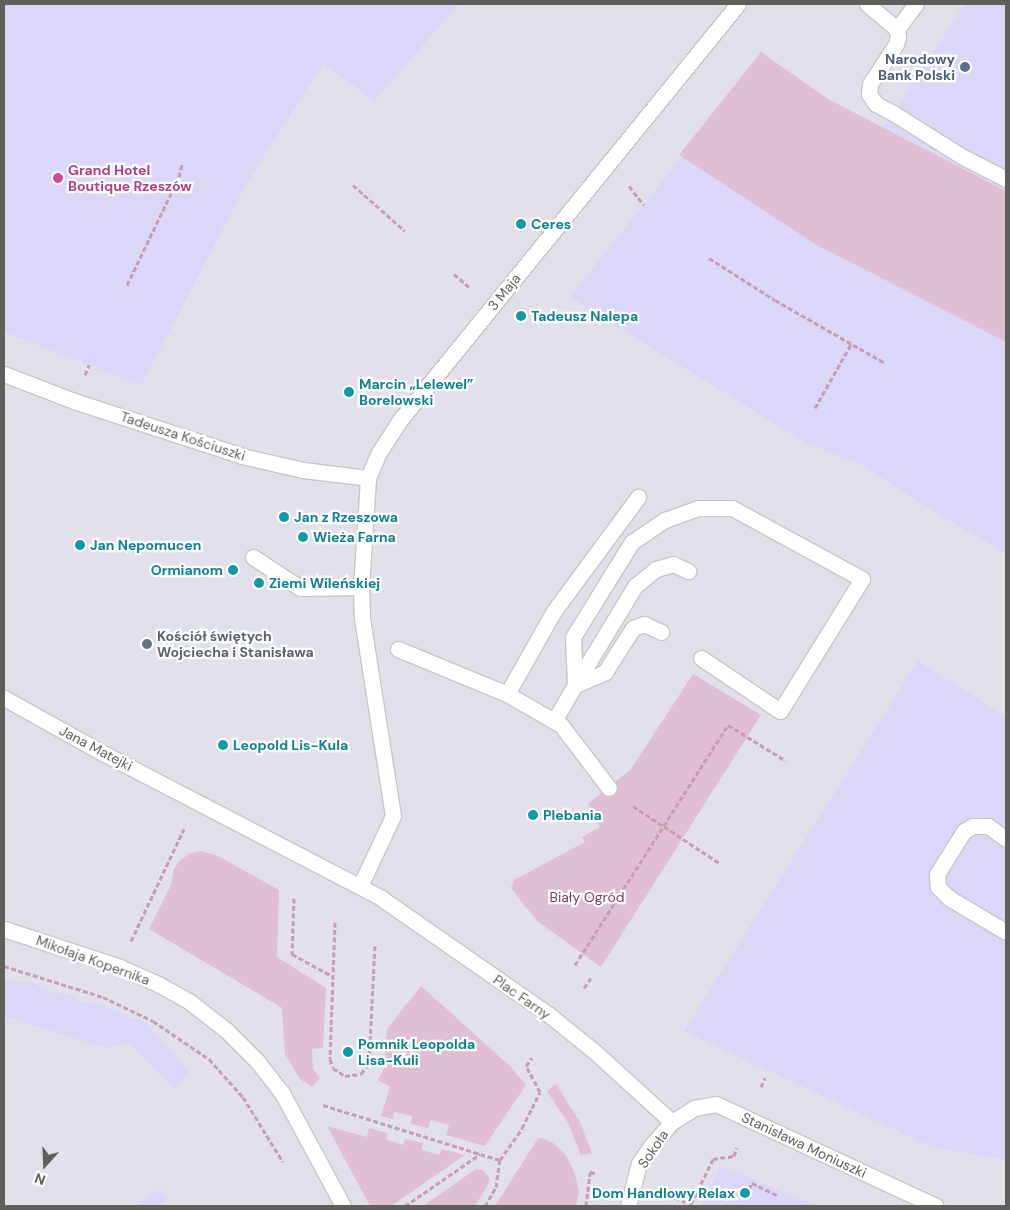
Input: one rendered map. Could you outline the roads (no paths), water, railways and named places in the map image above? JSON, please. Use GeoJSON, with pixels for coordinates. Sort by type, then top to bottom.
{"type":"FeatureCollection","features":[{"type":"Feature","properties":{"kind":"street","name":"3 Maja"},"geometry":{"type":"LineString","coordinates":[[360,886],[393,816],[362,618],[361,587],[368,478],[378,454],[400,420],[738,4]]}},
{"type":"Feature","properties":{"kind":"street"},"geometry":{"type":"LineString","coordinates":[[867,4],[897,29],[898,37],[896,44],[870,84],[869,94],[876,104],[964,157],[1006,179]]}},
{"type":"Feature","properties":{"kind":"street"},"geometry":{"type":"LineString","coordinates":[[897,29],[916,4]]}},
{"type":"Feature","properties":{"kind":"street","name":"Tadeusza Kościuszki"},"geometry":{"type":"LineString","coordinates":[[4,374],[74,401],[242,456],[303,470],[368,478]]}},
{"type":"Feature","properties":{"kind":"street"},"geometry":{"type":"LineString","coordinates":[[507,694],[554,611],[638,497]]}},
{"type":"Feature","properties":{"kind":"street"},"geometry":{"type":"LineString","coordinates":[[575,685],[573,638],[632,542],[665,520],[689,511],[698,508],[732,508],[862,579],[780,711],[701,658]]}},
{"type":"Feature","properties":{"kind":"street"},"geometry":{"type":"LineString","coordinates":[[253,557],[300,588],[361,587]]}},
{"type":"Feature","properties":{"kind":"street"},"geometry":{"type":"LineString","coordinates":[[554,721],[635,586],[656,569],[673,564],[688,571]]}},
{"type":"Feature","properties":{"kind":"street"},"geometry":{"type":"LineString","coordinates":[[575,685],[605,672],[633,628],[644,624],[662,632]]}},
{"type":"Feature","properties":{"kind":"street"},"geometry":{"type":"LineString","coordinates":[[398,649],[507,694],[561,725],[609,788]]}},
{"type":"Feature","properties":{"kind":"street","name":"Jana Matejki"},"geometry":{"type":"LineString","coordinates":[[4,698],[103,753],[193,799]]}},
{"type":"Feature","properties":{"kind":"street","name":"Plac Farny"},"geometry":{"type":"LineString","coordinates":[[193,799],[381,898],[548,1014],[595,1052],[672,1122]]}},
{"type":"Feature","properties":{"kind":"street"},"geometry":{"type":"LineString","coordinates":[[1006,838],[988,826],[973,826],[964,831],[937,874],[938,887],[949,898],[1006,932]]}},
{"type":"Feature","properties":{"kind":"street","name":"Mikołaja Kopernika"},"geometry":{"type":"LineString","coordinates":[[4,929],[120,967],[158,984],[190,1002],[226,1030],[257,1061],[282,1093],[342,1206]]}},
{"type":"Feature","properties":{"kind":"street","name":"Stanisława Moniuszki"},"geometry":{"type":"LineString","coordinates":[[672,1122],[694,1108],[716,1104],[936,1206]]}},
{"type":"Feature","properties":{"kind":"street","name":"Sokoła"},"geometry":{"type":"LineString","coordinates":[[628,1206],[639,1163],[672,1122]]}},
{"type":"Feature","properties":{"kind":"place","name":"Narodowy Bank Polski"},"geometry":{"type":"Point","coordinates":[965,67]}},
{"type":"Feature","properties":{"kind":"place","name":"Grand Hotel Boutique Rzeszów"},"geometry":{"type":"Point","coordinates":[58,178]}},
{"type":"Feature","properties":{"kind":"place","name":"Ceres"},"geometry":{"type":"Point","coordinates":[521,224]}},
{"type":"Feature","properties":{"kind":"place","name":"Tadeusz Nalepa"},"geometry":{"type":"Point","coordinates":[521,316]}},
{"type":"Feature","properties":{"kind":"place","name":"Marcin „Lelewel” Borelowski"},"geometry":{"type":"Point","coordinates":[349,392]}},
{"type":"Feature","properties":{"kind":"place","name":"Jan z Rzeszowa"},"geometry":{"type":"Point","coordinates":[284,517]}},
{"type":"Feature","properties":{"kind":"place","name":"Wieża Farna"},"geometry":{"type":"Point","coordinates":[303,537]}},
{"type":"Feature","properties":{"kind":"place","name":"Jan Nepomucen"},"geometry":{"type":"Point","coordinates":[80,545]}},
{"type":"Feature","properties":{"kind":"place","name":"Ormianom"},"geometry":{"type":"Point","coordinates":[233,570]}},
{"type":"Feature","properties":{"kind":"place","name":"Ziemi Wileńskiej"},"geometry":{"type":"Point","coordinates":[259,583]}},
{"type":"Feature","properties":{"kind":"place","name":"Kościół świętych Wojciecha i Stanisława"},"geometry":{"type":"Point","coordinates":[147,644]}},
{"type":"Feature","properties":{"kind":"place","name":"Leopold Lis-Kula"},"geometry":{"type":"Point","coordinates":[223,745]}},
{"type":"Feature","properties":{"kind":"place","name":"Plebania"},"geometry":{"type":"Point","coordinates":[533,815]}},
{"type":"Feature","properties":{"kind":"place","name":"Pomnik Leopolda Lisa-Kuli"},"geometry":{"type":"Point","coordinates":[348,1052]}},
{"type":"Feature","properties":{"kind":"place","name":"Dom Handlowy Relax"},"geometry":{"type":"Point","coordinates":[745,1193]}},
{"type":"Feature","properties":{"kind":"park label","name":"Biały Ogród"},"geometry":{"type":"Point","coordinates":[587,897]}}]}
